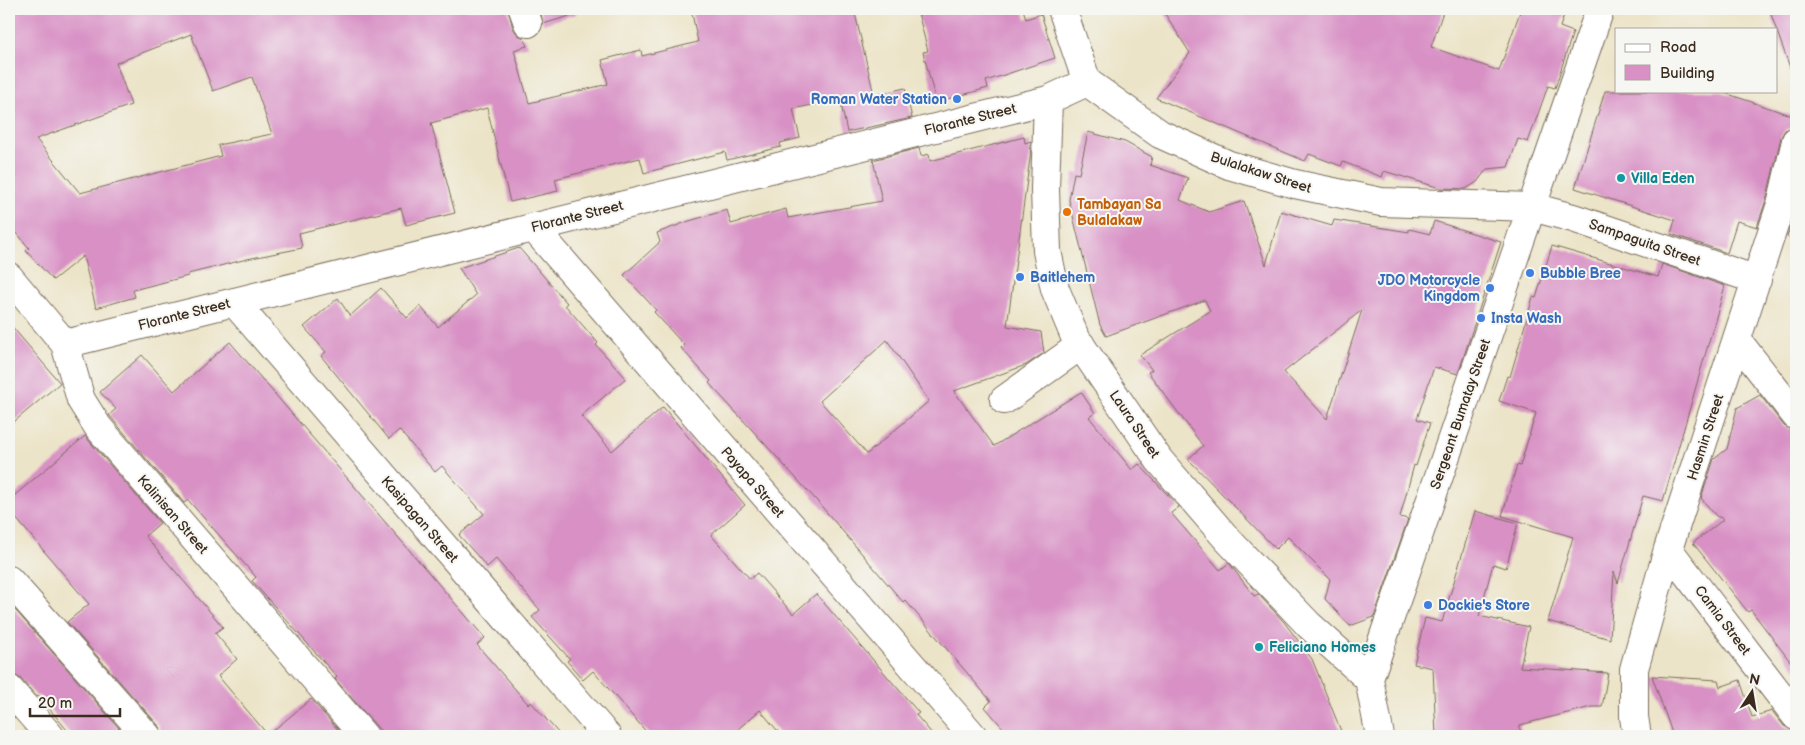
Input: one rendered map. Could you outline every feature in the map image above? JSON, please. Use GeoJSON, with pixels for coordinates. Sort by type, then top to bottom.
{"type":"FeatureCollection","features":[{"type":"Feature","properties":{"kind":"street"},"geometry":{"type":"LineString","coordinates":[[1062,9],[1087,82]]}},
{"type":"Feature","properties":{"kind":"street","name":"Sergeant Bumatay Street"},"geometry":{"type":"LineString","coordinates":[[1369,679],[1600,9]]}},
{"type":"Feature","properties":{"kind":"street","name":"Florante Street"},"geometry":{"type":"LineString","coordinates":[[65,344],[1048,100],[1087,82]]}},
{"type":"Feature","properties":{"kind":"street","name":"Bulalakaw Street"},"geometry":{"type":"LineString","coordinates":[[1087,82],[1160,134],[1229,165],[1296,184],[1381,202],[1532,208]]}},
{"type":"Feature","properties":{"kind":"street","name":"Laura Street"},"geometry":{"type":"LineString","coordinates":[[1048,100],[1047,251],[1055,289],[1081,345],[1159,460],[1190,496],[1308,625],[1369,679]]}},
{"type":"Feature","properties":{"kind":"street","name":"Hasmin Street"},"geometry":{"type":"LineString","coordinates":[[1637,736],[1634,718],[1634,669],[1668,548],[1782,201],[1796,141]]}},
{"type":"Feature","properties":{"kind":"street","name":"Sampaguita Street"},"geometry":{"type":"LineString","coordinates":[[1532,208],[1573,218],[1757,280]]}},
{"type":"Feature","properties":{"kind":"street","name":"Payapa Street"},"geometry":{"type":"LineString","coordinates":[[533,227],[973,736]]}},
{"type":"Feature","properties":{"kind":"street","name":"Kalinisan Street"},"geometry":{"type":"LineString","coordinates":[[9,277],[65,344],[81,400],[98,427],[364,736]]}},
{"type":"Feature","properties":{"kind":"street","name":"Kasipagan Street"},"geometry":{"type":"LineString","coordinates":[[234,302],[607,736]]}},
{"type":"Feature","properties":{"kind":"street"},"geometry":{"type":"LineString","coordinates":[[1737,340],[1796,416]]}},
{"type":"Feature","properties":{"kind":"street"},"geometry":{"type":"LineString","coordinates":[[1004,400],[1081,345]]}},
{"type":"Feature","properties":{"kind":"street","name":"Camia Street"},"geometry":{"type":"LineString","coordinates":[[1668,548],[1796,716]]}},
{"type":"Feature","properties":{"kind":"street"},"geometry":{"type":"LineString","coordinates":[[9,580],[146,736]]}},
{"type":"Feature","properties":{"kind":"street"},"geometry":{"type":"LineString","coordinates":[[1369,679],[1380,736]]}},
{"type":"Feature","properties":{"kind":"street"},"geometry":{"type":"LineString","coordinates":[[9,689],[50,736]]}},
{"type":"Feature","properties":{"kind":"building"},"geometry":{"type":"Polygon","coordinates":[[[9,9],[508,9],[513,28],[518,35],[524,38],[527,46],[514,50],[529,103],[608,84],[602,60],[641,50],[642,56],[698,42],[691,9],[854,9],[874,95],[905,88],[912,118],[847,132],[840,99],[793,109],[800,138],[780,143],[781,147],[727,160],[725,152],[644,173],[640,158],[555,179],[558,191],[510,202],[487,108],[431,123],[455,213],[406,225],[401,208],[299,233],[302,248],[247,259],[133,290],[135,297],[96,308],[83,256],[53,280],[26,251],[29,248],[9,223],[9,9]],[[191,34],[116,63],[131,105],[36,139],[80,193],[221,156],[218,145],[272,134],[252,77],[213,91],[191,34]]]}},
{"type":"Feature","properties":{"kind":"building"},"geometry":{"type":"Polygon","coordinates":[[[540,9],[576,9],[576,14],[543,24],[540,9]]]}},
{"type":"Feature","properties":{"kind":"building"},"geometry":{"type":"Polygon","coordinates":[[[917,9],[1023,9],[1026,19],[1041,14],[1055,58],[986,81],[988,88],[936,102],[923,52],[928,51],[917,9]]]}},
{"type":"Feature","properties":{"kind":"building"},"geometry":{"type":"Polygon","coordinates":[[[1162,9],[1444,9],[1431,47],[1499,71],[1521,9],[1566,9],[1560,27],[1573,32],[1555,88],[1548,86],[1528,142],[1518,139],[1508,167],[1487,169],[1477,182],[1466,189],[1440,188],[1384,171],[1382,177],[1343,162],[1341,166],[1309,154],[1305,161],[1156,98],[1190,53],[1162,9]]]}},
{"type":"Feature","properties":{"kind":"building"},"geometry":{"type":"Polygon","coordinates":[[[1769,9],[1796,9],[1796,76],[1793,76],[1778,34],[1778,28],[1776,28],[1769,9]]]}},
{"type":"Feature","properties":{"kind":"building"},"geometry":{"type":"Polygon","coordinates":[[[1605,91],[1722,92],[1796,117],[1796,126],[1785,130],[1781,137],[1767,197],[1757,227],[1737,221],[1727,253],[1671,234],[1675,220],[1575,188],[1605,91]]]}},
{"type":"Feature","properties":{"kind":"building"},"geometry":{"type":"Polygon","coordinates":[[[1088,132],[1125,142],[1152,157],[1150,165],[1188,178],[1180,200],[1209,212],[1244,201],[1266,265],[1281,211],[1332,226],[1334,220],[1409,232],[1409,229],[1430,234],[1434,221],[1501,242],[1458,374],[1434,367],[1417,419],[1430,423],[1416,466],[1414,465],[1400,517],[1408,519],[1374,617],[1350,626],[1325,599],[1330,579],[1288,537],[1276,549],[1188,459],[1203,446],[1148,372],[1152,370],[1140,355],[1210,311],[1205,300],[1106,336],[1100,325],[1069,200],[1074,173],[1079,174],[1088,132]],[[1362,310],[1284,372],[1327,419],[1362,310]]]}},
{"type":"Feature","properties":{"kind":"building"},"geometry":{"type":"Polygon","coordinates":[[[1024,137],[1025,143],[1031,141],[1007,326],[1041,332],[1044,353],[1026,365],[954,391],[994,446],[1081,392],[1095,413],[1089,417],[1132,470],[1139,464],[1179,507],[1171,513],[1220,570],[1229,563],[1254,596],[1258,594],[1284,622],[1312,659],[1343,736],[1010,736],[985,707],[991,701],[905,600],[903,602],[817,501],[709,383],[711,381],[681,348],[684,345],[654,312],[656,310],[624,275],[660,242],[657,233],[689,221],[727,210],[731,224],[786,209],[788,218],[882,201],[873,160],[919,148],[921,156],[929,154],[930,161],[1024,137]],[[887,340],[820,401],[867,454],[929,401],[887,340]]]}},
{"type":"Feature","properties":{"kind":"building"},"geometry":{"type":"Polygon","coordinates":[[[1796,208],[1796,240],[1787,237],[1796,208]]]}},
{"type":"Feature","properties":{"kind":"building"},"geometry":{"type":"Polygon","coordinates":[[[1552,246],[1658,277],[1662,264],[1725,286],[1663,501],[1643,496],[1618,583],[1614,572],[1610,639],[1548,621],[1573,537],[1502,516],[1517,465],[1520,466],[1536,413],[1499,401],[1507,376],[1510,377],[1533,297],[1536,298],[1552,246]]]}},
{"type":"Feature","properties":{"kind":"building"},"geometry":{"type":"Polygon","coordinates":[[[519,248],[567,303],[565,305],[598,343],[596,345],[626,378],[581,416],[612,451],[663,407],[745,505],[711,535],[750,579],[757,573],[793,614],[816,594],[919,713],[916,715],[934,736],[782,736],[760,710],[730,736],[650,736],[593,671],[583,680],[567,661],[570,659],[532,617],[540,610],[496,559],[487,567],[459,535],[484,514],[442,466],[435,472],[399,430],[389,439],[321,356],[326,352],[304,327],[338,298],[350,316],[381,288],[407,318],[420,306],[438,327],[476,295],[459,268],[519,248]]]}},
{"type":"Feature","properties":{"kind":"building"},"geometry":{"type":"Polygon","coordinates":[[[9,323],[60,383],[9,426],[9,323]]]}},
{"type":"Feature","properties":{"kind":"building"},"geometry":{"type":"Polygon","coordinates":[[[230,342],[485,638],[477,645],[528,704],[531,702],[561,736],[385,736],[335,679],[337,677],[252,581],[256,577],[188,500],[184,503],[109,415],[116,409],[100,392],[142,355],[174,391],[230,342]]]}},
{"type":"Feature","properties":{"kind":"building"},"geometry":{"type":"Polygon","coordinates":[[[1760,395],[1784,426],[1796,431],[1796,669],[1751,610],[1748,612],[1693,543],[1724,519],[1716,516],[1701,498],[1714,459],[1727,449],[1737,408],[1760,395]]]}},
{"type":"Feature","properties":{"kind":"building"},"geometry":{"type":"Polygon","coordinates":[[[85,436],[160,523],[145,536],[223,627],[215,633],[237,659],[218,676],[268,735],[311,699],[338,730],[330,736],[162,736],[159,726],[67,622],[89,604],[9,510],[9,500],[85,436]]]}},
{"type":"Feature","properties":{"kind":"building"},"geometry":{"type":"Polygon","coordinates":[[[1475,511],[1518,523],[1506,568],[1493,564],[1479,616],[1529,627],[1520,667],[1608,673],[1602,707],[1591,707],[1520,725],[1520,736],[1436,736],[1433,668],[1414,664],[1425,618],[1442,622],[1475,511]]]}},
{"type":"Feature","properties":{"kind":"building"},"geometry":{"type":"Polygon","coordinates":[[[9,603],[126,736],[72,736],[38,695],[37,697],[20,678],[9,674],[9,603]]]}},
{"type":"Feature","properties":{"kind":"building"},"geometry":{"type":"Polygon","coordinates":[[[1652,676],[1718,680],[1720,687],[1740,680],[1752,717],[1772,711],[1784,726],[1796,731],[1796,736],[1673,736],[1652,676]]]}},
{"type":"Feature","properties":{"kind":"place","name":"Roman Water Station"},"geometry":{"type":"Point","coordinates":[957,99]}},
{"type":"Feature","properties":{"kind":"place","name":"Villa Eden"},"geometry":{"type":"Point","coordinates":[1621,178]}},
{"type":"Feature","properties":{"kind":"place","name":"Tambayan Sa Bulalakaw"},"geometry":{"type":"Point","coordinates":[1067,212]}},
{"type":"Feature","properties":{"kind":"place","name":"Bubble Bree"},"geometry":{"type":"Point","coordinates":[1530,273]}},
{"type":"Feature","properties":{"kind":"place","name":"Baitlehem"},"geometry":{"type":"Point","coordinates":[1020,277]}},
{"type":"Feature","properties":{"kind":"place","name":"JDO Motorcycle Kingdom"},"geometry":{"type":"Point","coordinates":[1490,288]}},
{"type":"Feature","properties":{"kind":"place","name":"Insta Wash"},"geometry":{"type":"Point","coordinates":[1481,318]}},
{"type":"Feature","properties":{"kind":"place","name":"Dockie's Store"},"geometry":{"type":"Point","coordinates":[1428,605]}},
{"type":"Feature","properties":{"kind":"place","name":"Feliciano Homes"},"geometry":{"type":"Point","coordinates":[1259,647]}}]}
